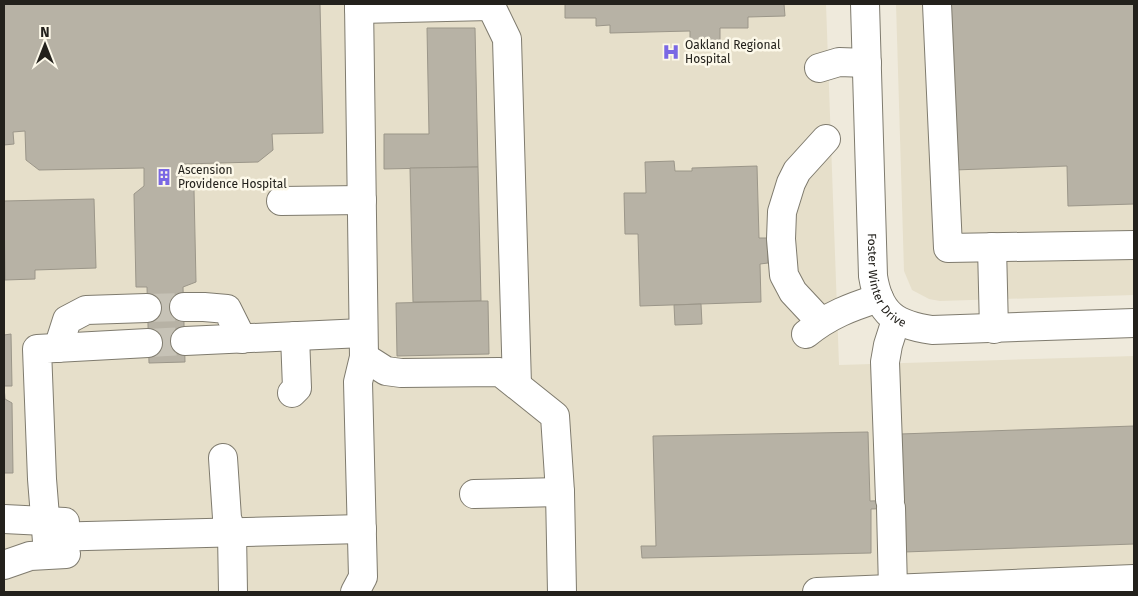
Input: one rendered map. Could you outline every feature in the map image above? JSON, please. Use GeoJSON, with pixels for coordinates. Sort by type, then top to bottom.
{"type":"FeatureCollection","features":[{"type":"Feature","properties":{"kind":"street","name":"Foster Winter Drive"},"geometry":{"type":"LineString","coordinates":[[865,4],[873,263],[875,289],[885,310],[896,320],[911,327],[932,330],[1134,324]]}},
{"type":"Feature","properties":{"kind":"street"},"geometry":{"type":"LineString","coordinates":[[937,4],[948,248],[1134,245]]}},
{"type":"Feature","properties":{"kind":"street"},"geometry":{"type":"LineString","coordinates":[[355,592],[363,577],[358,382],[363,345],[359,7],[490,5],[508,39],[517,385]]}},
{"type":"Feature","properties":{"kind":"street"},"geometry":{"type":"LineString","coordinates":[[819,68],[839,62],[866,63]]}},
{"type":"Feature","properties":{"kind":"street"},"geometry":{"type":"LineString","coordinates":[[826,139],[797,171],[791,183],[782,212],[781,239],[784,276],[814,328],[846,309],[879,298]]}},
{"type":"Feature","properties":{"kind":"street"},"geometry":{"type":"LineString","coordinates":[[281,201],[362,200]]}},
{"type":"Feature","properties":{"kind":"street"},"geometry":{"type":"LineString","coordinates":[[992,247],[994,329]]}},
{"type":"Feature","properties":{"kind":"street"},"geometry":{"type":"LineString","coordinates":[[58,348],[67,320],[86,310],[147,308]]}},
{"type":"Feature","properties":{"kind":"street"},"geometry":{"type":"LineString","coordinates":[[184,308],[227,309],[242,339]]}},
{"type":"Feature","properties":{"kind":"street"},"geometry":{"type":"LineString","coordinates":[[893,589],[885,362],[896,320]]}},
{"type":"Feature","properties":{"kind":"street"},"geometry":{"type":"LineString","coordinates":[[292,393],[297,388],[295,336]]}},
{"type":"Feature","properties":{"kind":"street"},"geometry":{"type":"LineString","coordinates":[[185,341],[295,336],[363,345],[386,371],[401,373],[500,372],[555,416],[560,499],[562,592]]}},
{"type":"Feature","properties":{"kind":"street"},"geometry":{"type":"LineString","coordinates":[[4,565],[30,556],[47,538],[42,479],[37,349],[148,343]]}},
{"type":"Feature","properties":{"kind":"street"},"geometry":{"type":"LineString","coordinates":[[224,458],[225,528],[233,592]]}},
{"type":"Feature","properties":{"kind":"street"},"geometry":{"type":"LineString","coordinates":[[474,500],[560,499]]}},
{"type":"Feature","properties":{"kind":"street"},"geometry":{"type":"LineString","coordinates":[[4,520],[47,538],[225,528],[362,529]]}},
{"type":"Feature","properties":{"kind":"street"},"geometry":{"type":"LineString","coordinates":[[817,592],[1134,579]]}},
{"type":"Feature","properties":{"kind":"shaded area"},"geometry":{"type":"Polygon","coordinates":[[[4,4],[826,4],[839,365],[1134,356],[1134,592],[4,592],[4,4]]]}},
{"type":"Feature","properties":{"kind":"shaded area"},"geometry":{"type":"Polygon","coordinates":[[[896,4],[1134,4],[1134,295],[940,301],[929,299],[912,290],[904,271],[896,4]]]}},
{"type":"Feature","properties":{"kind":"building","name":"Ascension Providence Hospital"},"geometry":{"type":"Polygon","coordinates":[[[4,4],[320,4],[323,133],[272,134],[273,150],[258,162],[183,164],[183,185],[194,190],[196,282],[183,287],[185,362],[149,363],[147,287],[136,287],[134,194],[144,186],[144,168],[39,170],[26,160],[25,131],[13,132],[14,144],[4,145],[4,4]]]}},
{"type":"Feature","properties":{"kind":"building"},"geometry":{"type":"Polygon","coordinates":[[[565,4],[784,4],[785,16],[748,17],[748,28],[720,28],[720,45],[690,45],[690,31],[610,33],[610,25],[596,26],[596,18],[565,18],[565,4]]]}},
{"type":"Feature","properties":{"kind":"building"},"geometry":{"type":"Polygon","coordinates":[[[949,4],[1134,4],[1134,204],[1068,206],[1067,166],[954,170],[949,4]]]}},
{"type":"Feature","properties":{"kind":"building"},"geometry":{"type":"Polygon","coordinates":[[[427,28],[475,28],[478,167],[384,169],[384,134],[429,134],[427,28]]]}},
{"type":"Feature","properties":{"kind":"building"},"geometry":{"type":"Polygon","coordinates":[[[674,161],[675,171],[692,171],[692,168],[757,166],[759,238],[767,238],[768,263],[760,264],[761,302],[640,306],[638,234],[625,234],[624,193],[646,193],[645,162],[674,161]]]}},
{"type":"Feature","properties":{"kind":"building"},"geometry":{"type":"Polygon","coordinates":[[[478,167],[481,301],[413,302],[410,168],[478,167]]]}},
{"type":"Feature","properties":{"kind":"building"},"geometry":{"type":"Polygon","coordinates":[[[94,199],[96,268],[35,270],[35,279],[5,280],[4,201],[94,199]]]}},
{"type":"Feature","properties":{"kind":"building"},"geometry":{"type":"Polygon","coordinates":[[[488,301],[489,354],[397,356],[396,303],[488,301]]]}},
{"type":"Feature","properties":{"kind":"building"},"geometry":{"type":"Polygon","coordinates":[[[701,304],[702,324],[675,325],[674,305],[701,304]]]}},
{"type":"Feature","properties":{"kind":"building"},"geometry":{"type":"Polygon","coordinates":[[[11,334],[12,386],[4,386],[4,335],[11,334]]]}},
{"type":"Feature","properties":{"kind":"building"},"geometry":{"type":"Polygon","coordinates":[[[4,386],[5,399],[12,403],[13,473],[4,473],[4,386]]]}},
{"type":"Feature","properties":{"kind":"building"},"geometry":{"type":"Polygon","coordinates":[[[1134,426],[1134,544],[904,552],[900,434],[1134,426]]]}},
{"type":"Feature","properties":{"kind":"building"},"geometry":{"type":"Polygon","coordinates":[[[868,432],[870,501],[902,500],[902,508],[871,509],[871,553],[642,558],[641,546],[656,546],[653,436],[868,432]]]}},
{"type":"Feature","properties":{"kind":"tunnel"},"geometry":{"type":"LineString","coordinates":[[147,308],[184,307]]}},
{"type":"Feature","properties":{"kind":"tunnel"},"geometry":{"type":"LineString","coordinates":[[148,343],[185,341]]}},
{"type":"Feature","properties":{"kind":"place","name":"Oakland Regional Hospital"},"geometry":{"type":"Point","coordinates":[671,52]}},
{"type":"Feature","properties":{"kind":"place","name":"Ascension Providence Hospital"},"geometry":{"type":"Point","coordinates":[164,177]}}]}
